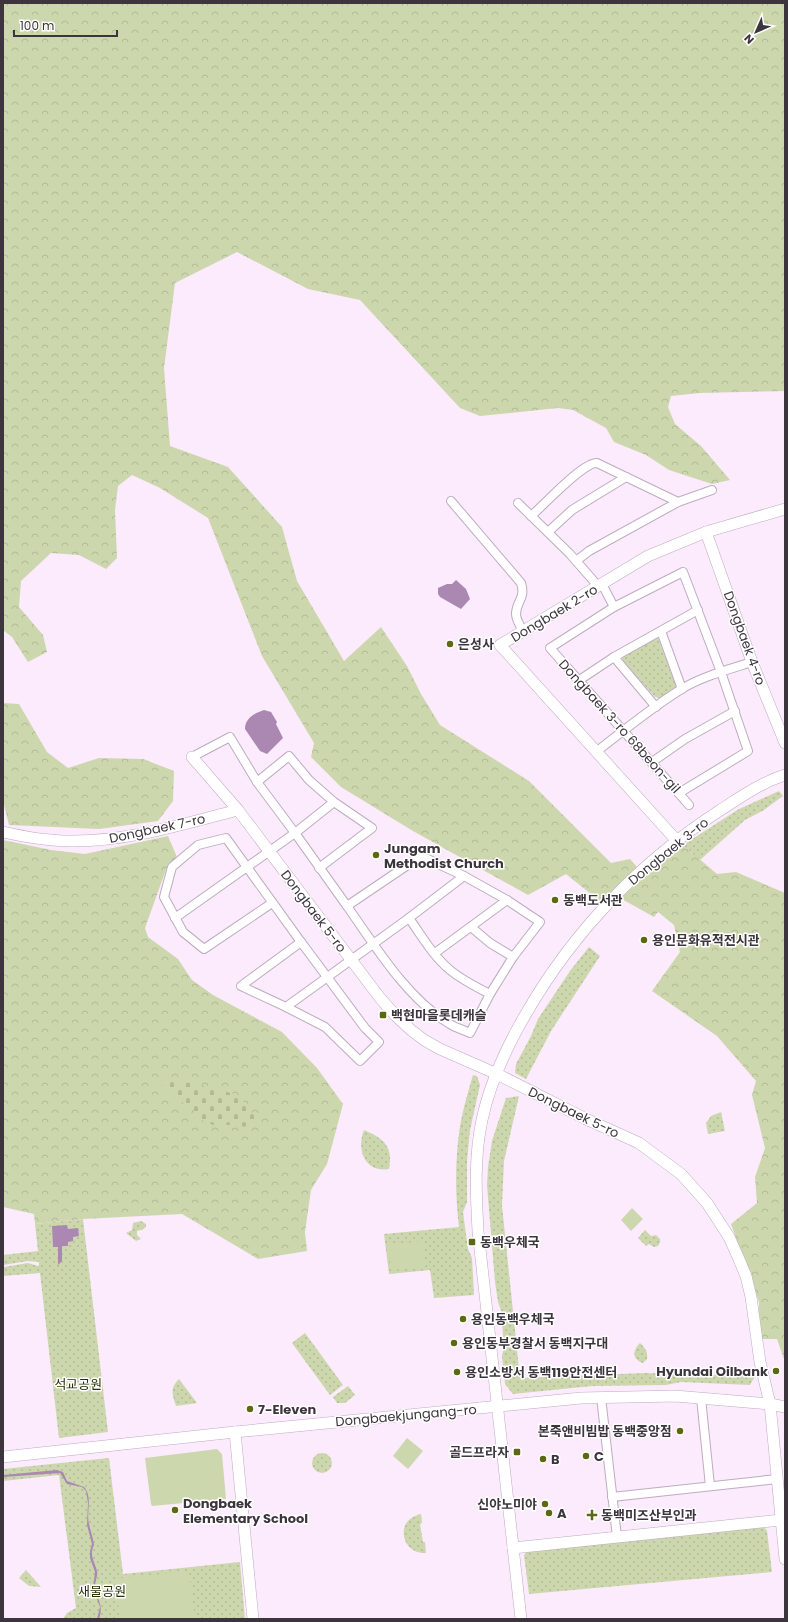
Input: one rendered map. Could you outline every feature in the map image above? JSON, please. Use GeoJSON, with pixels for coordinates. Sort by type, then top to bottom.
{"type":"FeatureCollection","features":[{"type":"Feature","properties":{"kind":"street"},"geometry":{"type":"LineString","coordinates":[[532,516],[583,468],[590,464],[597,463],[678,502]]}},
{"type":"Feature","properties":{"kind":"street"},"geometry":{"type":"LineString","coordinates":[[548,532],[572,510],[626,477]]}},
{"type":"Feature","properties":{"kind":"street"},"geometry":{"type":"LineString","coordinates":[[576,561],[589,551],[678,502],[712,490]]}},
{"type":"Feature","properties":{"kind":"street"},"geometry":{"type":"LineString","coordinates":[[451,501],[521,583],[522,598],[517,607],[516,615],[523,631]]}},
{"type":"Feature","properties":{"kind":"street"},"geometry":{"type":"LineString","coordinates":[[518,503],[600,585],[614,607],[683,572],[721,672],[748,751],[679,793]]}},
{"type":"Feature","properties":{"kind":"street","name":"Dongbaek 2-ro"},"geometry":{"type":"LineString","coordinates":[[677,841],[500,645],[648,556],[706,532],[785,509]]}},
{"type":"Feature","properties":{"kind":"street","name":"Dongbaek 4-ro"},"geometry":{"type":"LineString","coordinates":[[706,532],[752,662],[785,743]]}},
{"type":"Feature","properties":{"kind":"street","name":"Dongbaek 3-ro 68beon-gil"},"geometry":{"type":"LineString","coordinates":[[614,607],[550,648],[689,805]]}},
{"type":"Feature","properties":{"kind":"street"},"geometry":{"type":"LineString","coordinates":[[578,681],[614,657],[698,610]]}},
{"type":"Feature","properties":{"kind":"street"},"geometry":{"type":"LineString","coordinates":[[661,631],[682,689]]}},
{"type":"Feature","properties":{"kind":"street"},"geometry":{"type":"LineString","coordinates":[[614,657],[656,707]]}},
{"type":"Feature","properties":{"kind":"street"},"geometry":{"type":"LineString","coordinates":[[596,752],[623,730],[682,689],[721,672],[752,662]]}},
{"type":"Feature","properties":{"kind":"street"},"geometry":{"type":"LineString","coordinates":[[652,762],[685,739],[735,711]]}},
{"type":"Feature","properties":{"kind":"street"},"geometry":{"type":"LineString","coordinates":[[192,757],[230,737],[257,782],[373,943],[418,1000],[450,1024],[470,1033],[490,994],[513,957],[540,922],[507,900],[464,876],[421,856],[347,906]]}},
{"type":"Feature","properties":{"kind":"street"},"geometry":{"type":"LineString","coordinates":[[257,782],[289,756],[309,780],[334,802],[372,828],[319,868]]}},
{"type":"Feature","properties":{"kind":"street","name":"Dongbaek 5-ro"},"geometry":{"type":"LineString","coordinates":[[192,757],[238,810],[350,959],[396,1016],[424,1040],[440,1049],[497,1074],[639,1144],[681,1174],[707,1203],[729,1237],[746,1276],[756,1327],[760,1362],[770,1404],[785,1559]]}},
{"type":"Feature","properties":{"kind":"street","name":"Dongbaek 3-ro"},"geometry":{"type":"LineString","coordinates":[[521,1619],[496,1407],[478,1231],[476,1169],[482,1120],[497,1074],[511,1041],[535,998],[582,931],[631,880],[700,823],[734,800],[778,777],[785,776]]}},
{"type":"Feature","properties":{"kind":"street"},"geometry":{"type":"LineString","coordinates":[[175,918],[295,833],[334,802]]}},
{"type":"Feature","properties":{"kind":"street","name":"Dongbaek 7-ro"},"geometry":{"type":"LineString","coordinates":[[3,832],[35,839],[70,842],[116,838],[238,810]]}},
{"type":"Feature","properties":{"kind":"street"},"geometry":{"type":"LineString","coordinates":[[272,903],[204,949],[183,932],[164,897],[172,867],[198,845],[226,838],[248,867],[272,903],[365,1028],[379,1042],[360,1061],[325,1027],[286,1006],[241,986],[301,942]]}},
{"type":"Feature","properties":{"kind":"street"},"geometry":{"type":"LineString","coordinates":[[286,1006],[409,918],[464,876]]}},
{"type":"Feature","properties":{"kind":"street"},"geometry":{"type":"LineString","coordinates":[[434,953],[507,900]]}},
{"type":"Feature","properties":{"kind":"street"},"geometry":{"type":"LineString","coordinates":[[409,918],[434,953],[449,969],[472,985],[490,994]]}},
{"type":"Feature","properties":{"kind":"street"},"geometry":{"type":"LineString","coordinates":[[471,927],[490,943],[513,957]]}},
{"type":"Feature","properties":{"kind":"street","name":"Dongbaekjungang-ro"},"geometry":{"type":"LineString","coordinates":[[3,1457],[448,1410],[601,1397],[675,1396],[770,1404],[785,1407]]}},
{"type":"Feature","properties":{"kind":"street"},"geometry":{"type":"LineString","coordinates":[[601,1397],[616,1537]]}},
{"type":"Feature","properties":{"kind":"street"},"geometry":{"type":"LineString","coordinates":[[701,1398],[710,1486]]}},
{"type":"Feature","properties":{"kind":"street"},"geometry":{"type":"LineString","coordinates":[[235,1432],[253,1619]]}},
{"type":"Feature","properties":{"kind":"street"},"geometry":{"type":"LineString","coordinates":[[612,1497],[777,1479]]}},
{"type":"Feature","properties":{"kind":"street"},"geometry":{"type":"LineString","coordinates":[[513,1548],[781,1520]]}},
{"type":"Feature","properties":{"kind":"green space"},"geometry":{"type":"Polygon","coordinates":[[[3,3],[785,3],[785,391],[699,393],[671,396],[668,407],[675,424],[701,446],[730,480],[712,484],[669,470],[646,455],[614,442],[606,428],[573,410],[558,408],[480,416],[460,408],[360,300],[308,289],[237,252],[175,283],[164,368],[170,446],[228,467],[282,527],[297,581],[344,661],[381,627],[407,666],[421,694],[440,725],[529,781],[611,863],[630,859],[637,867],[602,903],[566,874],[528,895],[413,831],[341,787],[311,757],[314,743],[262,656],[208,518],[160,488],[132,475],[118,486],[115,510],[117,558],[106,569],[79,555],[51,553],[21,581],[19,607],[43,635],[47,652],[28,662],[12,637],[3,630],[3,3]]]}},
{"type":"Feature","properties":{"kind":"green space"},"geometry":{"type":"Polygon","coordinates":[[[653,637],[658,638],[676,687],[660,698],[655,697],[622,660],[624,655],[653,637]]]}},
{"type":"Feature","properties":{"kind":"green space"},"geometry":{"type":"Polygon","coordinates":[[[3,703],[19,704],[47,752],[68,768],[99,758],[143,759],[174,771],[173,801],[158,821],[99,829],[9,825],[3,801],[3,703]]]}},
{"type":"Feature","properties":{"kind":"green space"},"geometry":{"type":"Polygon","coordinates":[[[779,791],[783,796],[764,810],[745,820],[700,860],[683,845],[739,809],[779,791]]]}},
{"type":"Feature","properties":{"kind":"green space"},"geometry":{"type":"Polygon","coordinates":[[[168,836],[177,857],[168,864],[145,928],[148,937],[178,959],[192,980],[213,995],[282,1032],[317,1068],[343,1104],[327,1164],[311,1190],[305,1232],[307,1251],[258,1259],[182,1214],[83,1219],[35,1224],[34,1214],[3,1207],[3,840],[51,850],[85,854],[168,836]]]}},
{"type":"Feature","properties":{"kind":"green space"},"geometry":{"type":"Polygon","coordinates":[[[683,845],[717,874],[736,872],[785,893],[785,1362],[777,1339],[762,1339],[759,1302],[731,1224],[757,1203],[755,1177],[765,1148],[752,1095],[756,1081],[717,1036],[652,991],[680,952],[674,925],[658,912],[654,917],[620,898],[683,845]]]}},
{"type":"Feature","properties":{"kind":"green space"},"geometry":{"type":"Polygon","coordinates":[[[589,947],[600,956],[551,1031],[526,1079],[515,1073],[516,1064],[538,1019],[570,971],[589,947]]]}},
{"type":"Feature","properties":{"kind":"green space"},"geometry":{"type":"Polygon","coordinates":[[[473,1075],[477,1076],[480,1085],[470,1130],[467,1161],[467,1202],[463,1212],[468,1249],[472,1258],[474,1295],[434,1298],[430,1270],[389,1274],[384,1234],[459,1227],[456,1189],[458,1138],[461,1120],[473,1075]]]}},
{"type":"Feature","properties":{"kind":"green space"},"geometry":{"type":"Polygon","coordinates":[[[172,1079],[235,1094],[250,1107],[258,1125],[238,1127],[224,1124],[213,1125],[202,1120],[194,1110],[173,1096],[159,1082],[172,1079]]]}},
{"type":"Feature","properties":{"kind":"green space"},"geometry":{"type":"Polygon","coordinates":[[[519,1096],[504,1161],[502,1206],[520,1378],[645,1373],[755,1376],[750,1385],[681,1382],[666,1385],[592,1386],[513,1394],[505,1384],[502,1356],[504,1347],[501,1310],[498,1302],[495,1282],[487,1185],[492,1141],[506,1098],[519,1096]]]}},
{"type":"Feature","properties":{"kind":"green space"},"geometry":{"type":"Polygon","coordinates":[[[721,1112],[725,1131],[708,1134],[706,1123],[711,1116],[721,1112]]]}},
{"type":"Feature","properties":{"kind":"green space"},"geometry":{"type":"Polygon","coordinates":[[[364,1130],[382,1140],[386,1145],[390,1155],[389,1169],[374,1167],[368,1164],[364,1158],[361,1145],[364,1130]]]}},
{"type":"Feature","properties":{"kind":"green space"},"geometry":{"type":"Polygon","coordinates":[[[632,1208],[643,1219],[631,1231],[621,1220],[632,1208]]]}},
{"type":"Feature","properties":{"kind":"green space","name":"석교공원"},"geometry":{"type":"Polygon","coordinates":[[[83,1219],[108,1432],[59,1438],[40,1273],[3,1276],[4,1267],[28,1263],[38,1266],[39,1262],[28,1261],[3,1265],[3,1255],[38,1251],[35,1224],[83,1219]]]}},
{"type":"Feature","properties":{"kind":"green space"},"geometry":{"type":"Polygon","coordinates":[[[141,1221],[146,1224],[146,1226],[144,1229],[137,1231],[137,1235],[141,1239],[136,1241],[126,1233],[132,1230],[133,1223],[141,1221]]]}},
{"type":"Feature","properties":{"kind":"green space"},"geometry":{"type":"Polygon","coordinates":[[[645,1230],[651,1236],[656,1235],[660,1239],[658,1246],[654,1247],[649,1244],[646,1246],[638,1238],[645,1230]]]}},
{"type":"Feature","properties":{"kind":"green space"},"geometry":{"type":"Polygon","coordinates":[[[423,1241],[426,1266],[391,1270],[388,1245],[423,1241]]]}},
{"type":"Feature","properties":{"kind":"green space"},"geometry":{"type":"Polygon","coordinates":[[[305,1333],[343,1385],[330,1395],[292,1343],[305,1333]]]}},
{"type":"Feature","properties":{"kind":"green space"},"geometry":{"type":"Polygon","coordinates":[[[640,1343],[647,1352],[647,1359],[643,1363],[636,1359],[634,1354],[640,1343]]]}},
{"type":"Feature","properties":{"kind":"green space"},"geometry":{"type":"Polygon","coordinates":[[[179,1379],[197,1403],[176,1406],[173,1388],[179,1379]]]}},
{"type":"Feature","properties":{"kind":"green space"},"geometry":{"type":"Polygon","coordinates":[[[348,1386],[355,1395],[345,1403],[337,1403],[333,1397],[348,1386]]]}},
{"type":"Feature","properties":{"kind":"green space"},"geometry":{"type":"Polygon","coordinates":[[[407,1438],[423,1451],[408,1469],[393,1456],[407,1438]]]}},
{"type":"Feature","properties":{"kind":"green space"},"geometry":{"type":"Polygon","coordinates":[[[217,1449],[222,1454],[226,1499],[152,1506],[145,1458],[217,1449]]]}},
{"type":"Feature","properties":{"kind":"green space"},"geometry":{"type":"Polygon","coordinates":[[[322,1453],[329,1456],[332,1463],[329,1470],[322,1473],[315,1470],[312,1463],[315,1456],[322,1453]]]}},
{"type":"Feature","properties":{"kind":"green space","name":"새물공원"},"geometry":{"type":"Polygon","coordinates":[[[109,1458],[123,1574],[240,1562],[245,1619],[63,1619],[67,1613],[76,1608],[59,1475],[3,1481],[3,1469],[109,1458]]]}},
{"type":"Feature","properties":{"kind":"green space"},"geometry":{"type":"Polygon","coordinates":[[[421,1514],[422,1523],[420,1524],[423,1542],[425,1542],[426,1553],[411,1549],[406,1543],[404,1536],[404,1530],[407,1523],[412,1517],[421,1514]]]}},
{"type":"Feature","properties":{"kind":"green space"},"geometry":{"type":"Polygon","coordinates":[[[762,1527],[767,1531],[772,1572],[529,1594],[524,1555],[529,1549],[762,1527]]]}},
{"type":"Feature","properties":{"kind":"green space"},"geometry":{"type":"Polygon","coordinates":[[[26,1570],[41,1587],[29,1586],[19,1578],[26,1570]]]}},
{"type":"Feature","properties":{"kind":"green space"},"geometry":{"type":"Polygon","coordinates":[[[189,1571],[195,1619],[120,1619],[115,1579],[189,1571]]]}},
{"type":"Feature","properties":{"kind":"shaded area"},"geometry":{"type":"Polygon","coordinates":[[[456,580],[466,589],[470,599],[461,609],[440,597],[438,594],[438,588],[447,584],[452,584],[456,580]]]}},
{"type":"Feature","properties":{"kind":"shaded area"},"geometry":{"type":"Polygon","coordinates":[[[264,710],[271,712],[277,722],[276,724],[283,738],[267,754],[260,751],[245,729],[245,725],[254,714],[264,710]]]}},
{"type":"Feature","properties":{"kind":"shaded area"},"geometry":{"type":"Polygon","coordinates":[[[67,1225],[68,1229],[78,1228],[79,1236],[73,1237],[73,1241],[68,1242],[68,1246],[62,1246],[62,1261],[58,1265],[58,1247],[53,1247],[52,1226],[67,1225]]]}},
{"type":"Feature","properties":{"kind":"shaded area"},"geometry":{"type":"Polygon","coordinates":[[[57,1470],[63,1472],[67,1481],[84,1487],[87,1491],[89,1500],[88,1519],[94,1545],[92,1558],[97,1571],[95,1586],[101,1610],[99,1619],[97,1619],[100,1607],[93,1588],[95,1572],[90,1558],[92,1544],[87,1525],[88,1503],[86,1491],[82,1487],[67,1484],[60,1473],[3,1477],[3,1475],[57,1470]]]}},
{"type":"Feature","properties":{"kind":"place","name":"은성사"},"geometry":{"type":"Point","coordinates":[450,644]}},
{"type":"Feature","properties":{"kind":"place","name":"Jungam Methodist Church"},"geometry":{"type":"Point","coordinates":[376,855]}},
{"type":"Feature","properties":{"kind":"place","name":"동백도서관"},"geometry":{"type":"Point","coordinates":[555,900]}},
{"type":"Feature","properties":{"kind":"place","name":"용인문화유적전시관"},"geometry":{"type":"Point","coordinates":[644,940]}},
{"type":"Feature","properties":{"kind":"place","name":"백현마을롯데캐슬"},"geometry":{"type":"Point","coordinates":[383,1015]}},
{"type":"Feature","properties":{"kind":"place","name":"동백우체국"},"geometry":{"type":"Point","coordinates":[472,1242]}},
{"type":"Feature","properties":{"kind":"place","name":"용인동백우체국"},"geometry":{"type":"Point","coordinates":[463,1319]}},
{"type":"Feature","properties":{"kind":"place","name":"용인동부경찰서 동백지구대"},"geometry":{"type":"Point","coordinates":[454,1343]}},
{"type":"Feature","properties":{"kind":"place","name":"Hyundai Oilbank"},"geometry":{"type":"Point","coordinates":[776,1371]}},
{"type":"Feature","properties":{"kind":"place","name":"용인소방서 동백119안전센터"},"geometry":{"type":"Point","coordinates":[457,1372]}},
{"type":"Feature","properties":{"kind":"place","name":"7-Eleven"},"geometry":{"type":"Point","coordinates":[250,1409]}},
{"type":"Feature","properties":{"kind":"place","name":"본죽앤비빔밥 동백중앙점"},"geometry":{"type":"Point","coordinates":[680,1431]}},
{"type":"Feature","properties":{"kind":"place","name":"골드프라자"},"geometry":{"type":"Point","coordinates":[517,1452]}},
{"type":"Feature","properties":{"kind":"place","name":"C"},"geometry":{"type":"Point","coordinates":[586,1456]}},
{"type":"Feature","properties":{"kind":"place","name":"B"},"geometry":{"type":"Point","coordinates":[543,1459]}},
{"type":"Feature","properties":{"kind":"place","name":"신야노미야"},"geometry":{"type":"Point","coordinates":[545,1504]}},
{"type":"Feature","properties":{"kind":"place","name":"Dongbaek Elementary School"},"geometry":{"type":"Point","coordinates":[175,1510]}},
{"type":"Feature","properties":{"kind":"place","name":"A"},"geometry":{"type":"Point","coordinates":[549,1513]}},
{"type":"Feature","properties":{"kind":"place","name":"동백미즈산부인과"},"geometry":{"type":"Point","coordinates":[592,1515]}}]}
